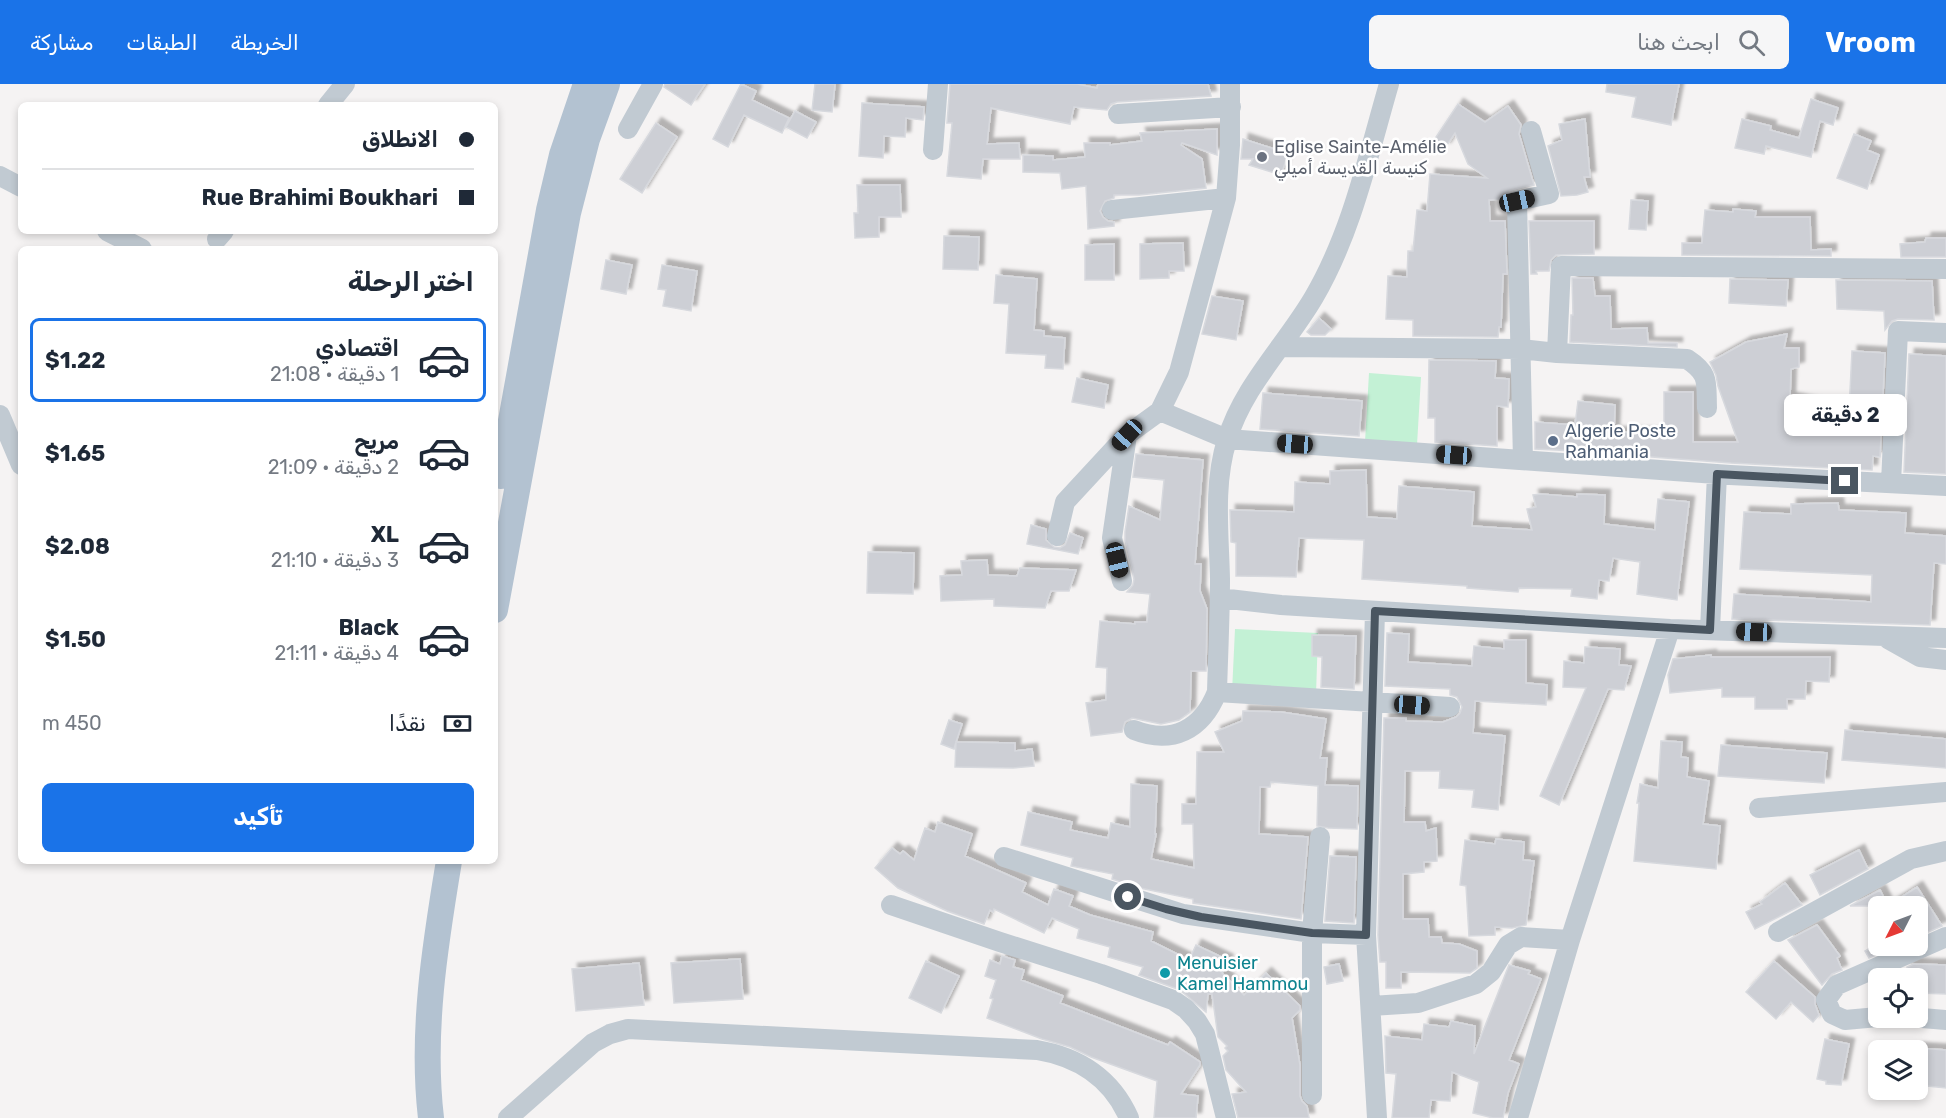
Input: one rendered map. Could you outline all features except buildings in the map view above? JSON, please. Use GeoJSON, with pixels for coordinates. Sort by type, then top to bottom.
{"type":"FeatureCollection","features":[{"type":"Feature","properties":{"kind":"main road"},"geometry":{"type":"LineString","coordinates":[[498,495],[549,210],[562,155],[586,84]]}},
{"type":"Feature","properties":{"kind":"main road"},"geometry":{"type":"LineString","coordinates":[[498,594],[568,213],[587,140],[607,84]]}},
{"type":"Feature","properties":{"kind":"main road"},"geometry":{"type":"LineString","coordinates":[[415,1118],[411,1056],[413,1019],[421,939],[433,864]]}},
{"type":"Feature","properties":{"kind":"main road"},"geometry":{"type":"LineString","coordinates":[[431,1118],[427,1047],[435,959],[449,864]]}},
{"type":"Feature","properties":{"kind":"street"},"geometry":{"type":"LineString","coordinates":[[330,102],[345,84]]}},
{"type":"Feature","properties":{"kind":"street"},"geometry":{"type":"LineString","coordinates":[[628,129],[653,84]]}},
{"type":"Feature","properties":{"kind":"street"},"geometry":{"type":"LineString","coordinates":[[933,150],[938,84]]}},
{"type":"Feature","properties":{"kind":"street"},"geometry":{"type":"LineString","coordinates":[[1057,536],[1065,502],[1127,435],[1160,411],[1179,372],[1226,198],[1231,107],[1230,84]]}},
{"type":"Feature","properties":{"kind":"street"},"geometry":{"type":"LineString","coordinates":[[1134,730],[1156,736],[1179,733],[1199,722],[1213,703],[1217,693],[1220,598],[1219,481],[1227,439],[1244,400],[1313,298],[1339,245],[1358,190],[1389,84]]}},
{"type":"Feature","properties":{"kind":"street"},"geometry":{"type":"LineString","coordinates":[[1118,114],[1231,107]]}},
{"type":"Feature","properties":{"kind":"street"},"geometry":{"type":"LineString","coordinates":[[1523,460],[1517,201],[1549,194],[1531,131]]}},
{"type":"Feature","properties":{"kind":"street"},"geometry":{"type":"LineString","coordinates":[[0,176],[18,185]]}},
{"type":"Feature","properties":{"kind":"street"},"geometry":{"type":"LineString","coordinates":[[1112,210],[1226,198]]}},
{"type":"Feature","properties":{"kind":"street"},"geometry":{"type":"LineString","coordinates":[[113,234],[136,246]]}},
{"type":"Feature","properties":{"kind":"street"},"geometry":{"type":"LineString","coordinates":[[1557,353],[1561,266],[1946,269]]}},
{"type":"Feature","properties":{"kind":"street"},"geometry":{"type":"LineString","coordinates":[[1891,483],[1898,331],[1946,333]]}},
{"type":"Feature","properties":{"kind":"street"},"geometry":{"type":"LineString","coordinates":[[1280,347],[1520,349],[1687,359],[1701,368],[1706,382],[1707,408]]}},
{"type":"Feature","properties":{"kind":"street"},"geometry":{"type":"LineString","coordinates":[[1160,411],[1227,439],[1717,474],[1946,486]]}},
{"type":"Feature","properties":{"kind":"street"},"geometry":{"type":"LineString","coordinates":[[0,415],[18,458]]}},
{"type":"Feature","properties":{"kind":"street"},"geometry":{"type":"LineString","coordinates":[[1122,581],[1112,538],[1127,435]]}},
{"type":"Feature","properties":{"kind":"street"},"geometry":{"type":"LineString","coordinates":[[1710,630],[1717,474]]}},
{"type":"Feature","properties":{"kind":"street"},"geometry":{"type":"LineString","coordinates":[[1220,598],[1281,605],[1670,629],[1946,638]]}},
{"type":"Feature","properties":{"kind":"street"},"geometry":{"type":"LineString","coordinates":[[1375,611],[1366,935],[1377,1118]]}},
{"type":"Feature","properties":{"kind":"street"},"geometry":{"type":"LineString","coordinates":[[1518,1118],[1570,940],[1670,629]]}},
{"type":"Feature","properties":{"kind":"street"},"geometry":{"type":"LineString","coordinates":[[1884,637],[1920,657],[1946,660]]}},
{"type":"Feature","properties":{"kind":"street"},"geometry":{"type":"LineString","coordinates":[[1217,693],[1450,707]]}},
{"type":"Feature","properties":{"kind":"street"},"geometry":{"type":"LineString","coordinates":[[1759,808],[1946,792]]}},
{"type":"Feature","properties":{"kind":"street"},"geometry":{"type":"LineString","coordinates":[[1312,1095],[1312,933],[1320,837]]}},
{"type":"Feature","properties":{"kind":"street"},"geometry":{"type":"LineString","coordinates":[[1778,932],[1911,859],[1946,851]]}},
{"type":"Feature","properties":{"kind":"street"},"geometry":{"type":"LineString","coordinates":[[1004,857],[1183,914],[1312,933],[1366,935]]}},
{"type":"Feature","properties":{"kind":"street"},"geometry":{"type":"LineString","coordinates":[[891,904],[1173,1000],[1186,1009],[1205,1034],[1226,1118]]}},
{"type":"Feature","properties":{"kind":"street"},"geometry":{"type":"LineString","coordinates":[[1371,1006],[1418,1003],[1476,984],[1491,972],[1508,945],[1521,937],[1570,940]]}},
{"type":"Feature","properties":{"kind":"street"},"geometry":{"type":"LineString","coordinates":[[1876,968],[1946,938]]}},
{"type":"Feature","properties":{"kind":"street"},"geometry":{"type":"LineString","coordinates":[[1868,972],[1837,985],[1826,1000],[1832,1014],[1845,1020],[1868,1018]]}},
{"type":"Feature","properties":{"kind":"street"},"geometry":{"type":"LineString","coordinates":[[1928,1018],[1946,1020]]}},
{"type":"Feature","properties":{"kind":"street"},"geometry":{"type":"LineString","coordinates":[[508,1118],[593,1043],[610,1034],[638,1029],[1037,1050],[1053,1053],[1083,1065],[1096,1074],[1119,1098],[1129,1118]]}},
{"type":"Feature","properties":{"kind":"green space"},"geometry":{"type":"Polygon","coordinates":[[[1369,373],[1421,377],[1417,445],[1365,442],[1369,373]]]}},
{"type":"Feature","properties":{"kind":"green space"},"geometry":{"type":"Polygon","coordinates":[[[1235,629],[1318,633],[1316,695],[1232,692],[1235,629]]]}},
{"type":"Feature","properties":{"kind":"place","name":"Eglise Sainte-Amélie كنيسة القديسة أميلي"},"geometry":{"type":"Point","coordinates":[1262,157]}},
{"type":"Feature","properties":{"kind":"place","name":"Algerie Poste Rahmania"},"geometry":{"type":"Point","coordinates":[1553,441]}},
{"type":"Feature","properties":{"kind":"place","name":"Menuisier Kamel Hammou"},"geometry":{"type":"Point","coordinates":[1165,973]}},
{"type":"Feature","properties":{"kind":"route"},"geometry":{"type":"LineString","coordinates":[[1128,897],[1183,914],[1201,917],[1312,933],[1366,935],[1375,611],[1710,630],[1717,474],[1845,481]]}}]}
